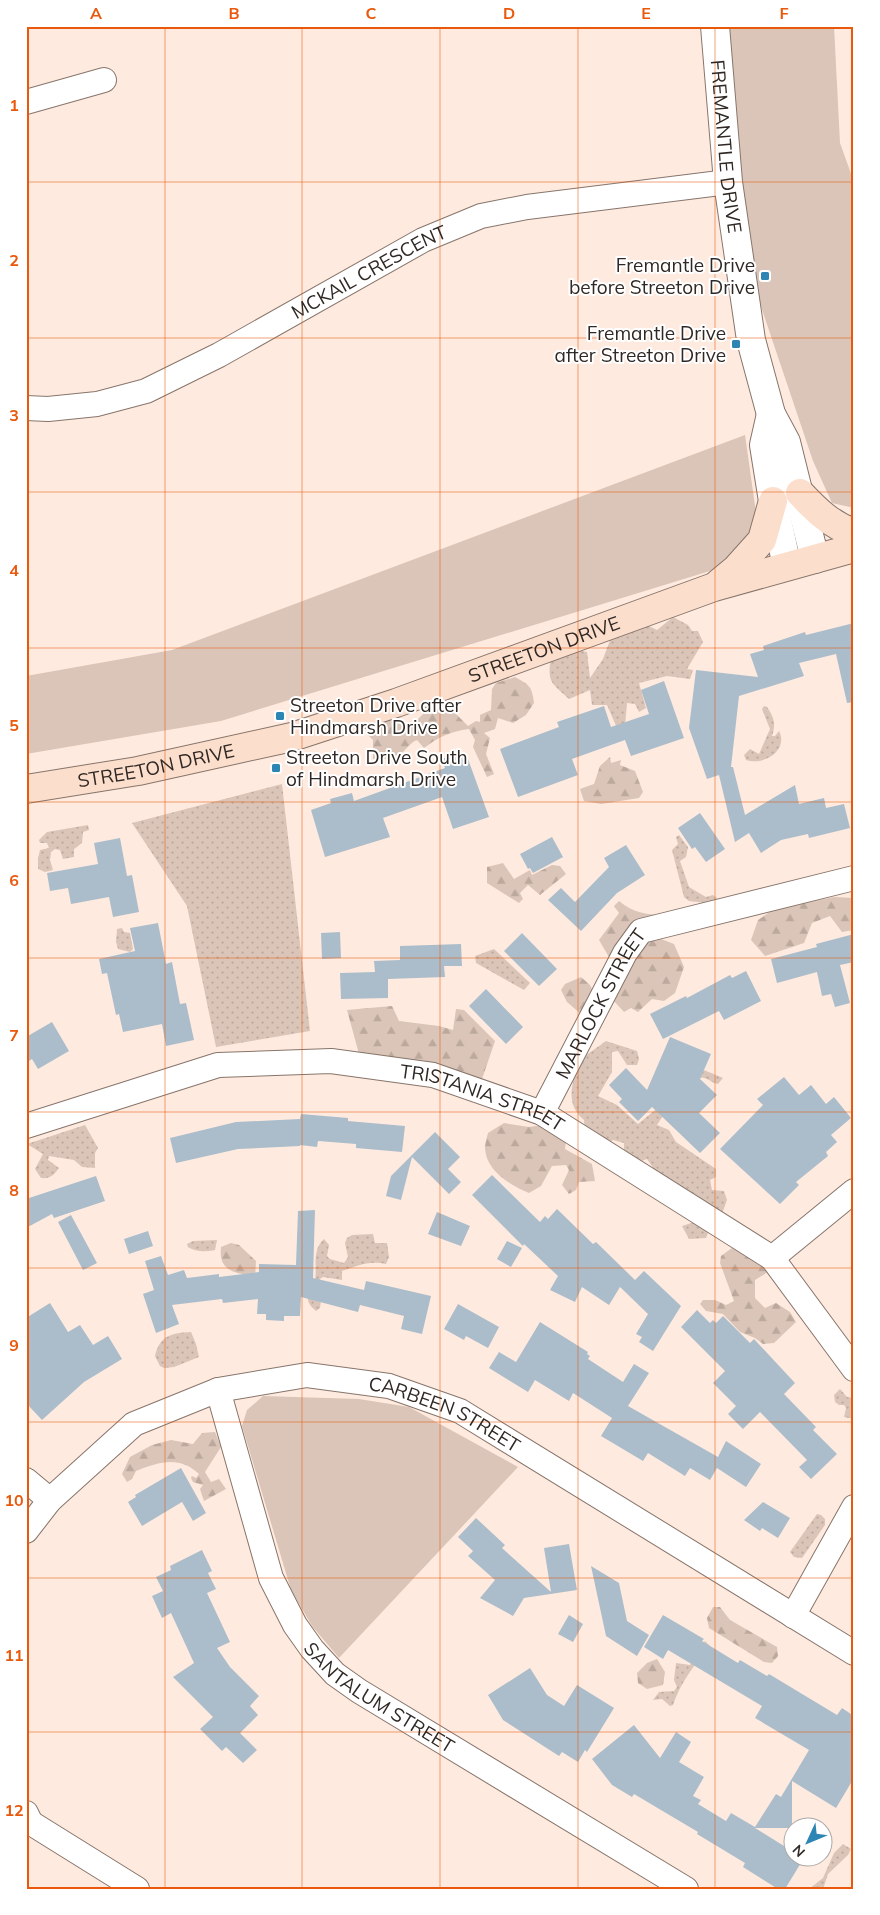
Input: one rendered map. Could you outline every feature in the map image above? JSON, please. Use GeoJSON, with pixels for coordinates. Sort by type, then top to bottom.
{"type":"FeatureCollection","features":[{"type":"Feature","properties":{"kind":"main road"},"geometry":{"type":"LineString","coordinates":[[800,493],[824,518],[840,528],[854,533]]}},
{"type":"Feature","properties":{"kind":"main road"},"geometry":{"type":"LineString","coordinates":[[714,587],[736,569],[762,540],[773,501]]}},
{"type":"Feature","properties":{"kind":"main road","name":"STREETON DRIVE"},"geometry":{"type":"LineString","coordinates":[[26,789],[138,771],[292,737],[396,703],[714,587],[854,548]]}},
{"type":"Feature","properties":{"kind":"street","name":"FREMANTLE DRIVE"},"geometry":{"type":"LineString","coordinates":[[715,26],[728,182],[751,340],[771,414],[786,442],[815,559]]}},
{"type":"Feature","properties":{"kind":"street"},"geometry":{"type":"LineString","coordinates":[[26,102],[104,80]]}},
{"type":"Feature","properties":{"kind":"street","name":"MCKAIL CRESCENT"},"geometry":{"type":"LineString","coordinates":[[26,408],[48,409],[97,404],[146,391],[219,355],[423,240],[481,216],[527,207],[728,182]]}},
{"type":"Feature","properties":{"kind":"street","name":"FREMANTLE DRIVE"},"geometry":{"type":"LineString","coordinates":[[771,414],[764,445],[773,501],[787,566]]}},
{"type":"Feature","properties":{"kind":"street","name":"MARLOCK STREET"},"geometry":{"type":"LineString","coordinates":[[542,1113],[625,953],[641,931],[854,878]]}},
{"type":"Feature","properties":{"kind":"street","name":"TRISTANIA STREET"},"geometry":{"type":"LineString","coordinates":[[26,1126],[218,1065],[331,1061],[434,1075],[542,1113],[772,1258],[854,1369]]}},
{"type":"Feature","properties":{"kind":"street"},"geometry":{"type":"LineString","coordinates":[[772,1258],[854,1191]]}},
{"type":"Feature","properties":{"kind":"street","name":"CARBEEN STREET"},"geometry":{"type":"LineString","coordinates":[[26,1531],[50,1500],[134,1424],[218,1390],[307,1375],[388,1386],[460,1411],[854,1653]]}},
{"type":"Feature","properties":{"kind":"street","name":"SANTALUM STREET"},"geometry":{"type":"LineString","coordinates":[[218,1390],[270,1578],[295,1625],[312,1649],[335,1674],[686,1889]]}},
{"type":"Feature","properties":{"kind":"street"},"geometry":{"type":"LineString","coordinates":[[26,1480],[50,1500]]}},
{"type":"Feature","properties":{"kind":"street"},"geometry":{"type":"LineString","coordinates":[[793,1616],[854,1507]]}},
{"type":"Feature","properties":{"kind":"street"},"geometry":{"type":"LineString","coordinates":[[26,1813],[31,1823],[137,1889]]}},
{"type":"Feature","properties":{"kind":"green space"},"geometry":{"type":"Polygon","coordinates":[[[721,26],[834,26],[840,143],[854,182],[854,508],[832,503],[813,461],[748,268],[721,26]]]}},
{"type":"Feature","properties":{"kind":"green space"},"geometry":{"type":"Polygon","coordinates":[[[745,435],[762,555],[221,721],[26,754],[26,676],[172,650],[745,435]]]}},
{"type":"Feature","properties":{"kind":"green space"},"geometry":{"type":"Polygon","coordinates":[[[673,617],[688,625],[692,631],[698,631],[703,642],[687,669],[693,670],[690,679],[667,676],[639,683],[646,708],[639,712],[635,704],[627,703],[625,726],[617,728],[607,705],[592,705],[590,690],[569,699],[554,685],[550,677],[551,657],[568,648],[587,652],[590,678],[603,659],[612,635],[645,624],[657,630],[673,617]]]}},
{"type":"Feature","properties":{"kind":"green space"},"geometry":{"type":"Polygon","coordinates":[[[515,677],[529,687],[534,703],[526,715],[513,723],[498,718],[495,729],[484,733],[490,738],[486,754],[494,774],[487,777],[473,747],[475,740],[469,729],[445,735],[424,748],[417,740],[394,758],[373,759],[373,740],[368,735],[373,721],[387,717],[408,724],[415,722],[424,713],[442,707],[452,710],[468,726],[476,721],[480,722],[480,715],[491,710],[492,689],[496,683],[515,677]]]}},
{"type":"Feature","properties":{"kind":"green space"},"geometry":{"type":"Polygon","coordinates":[[[764,706],[767,707],[773,717],[774,728],[772,736],[775,736],[779,731],[781,744],[773,755],[767,758],[760,761],[746,760],[744,755],[750,749],[759,754],[770,729],[762,709],[764,706]]]}},
{"type":"Feature","properties":{"kind":"green space"},"geometry":{"type":"Polygon","coordinates":[[[610,757],[611,763],[621,760],[620,765],[635,771],[643,792],[639,798],[601,804],[584,801],[580,789],[594,784],[600,766],[610,757]]]}},
{"type":"Feature","properties":{"kind":"green space"},"geometry":{"type":"Polygon","coordinates":[[[282,784],[310,1031],[216,1047],[187,906],[132,823],[282,784]]]}},
{"type":"Feature","properties":{"kind":"green space"},"geometry":{"type":"Polygon","coordinates":[[[88,825],[89,830],[83,832],[82,843],[74,849],[74,857],[63,859],[60,850],[55,849],[51,852],[50,860],[53,870],[45,872],[38,869],[40,850],[49,848],[47,843],[40,843],[39,840],[47,832],[88,825]]]}},
{"type":"Feature","properties":{"kind":"green space"},"geometry":{"type":"Polygon","coordinates":[[[679,835],[688,847],[686,857],[680,861],[689,887],[706,897],[713,895],[717,898],[714,904],[689,901],[684,897],[672,850],[678,844],[676,837],[679,835]]]}},
{"type":"Feature","properties":{"kind":"green space"},"geometry":{"type":"Polygon","coordinates":[[[503,863],[514,879],[530,870],[532,875],[552,865],[560,866],[566,874],[540,895],[528,885],[520,893],[523,899],[519,903],[487,883],[487,867],[503,863]]]}},
{"type":"Feature","properties":{"kind":"green space"},"geometry":{"type":"Polygon","coordinates":[[[834,897],[854,898],[854,930],[842,932],[830,916],[812,923],[804,943],[765,956],[751,940],[758,920],[774,909],[834,897]]]}},
{"type":"Feature","properties":{"kind":"green space"},"geometry":{"type":"Polygon","coordinates":[[[619,901],[641,912],[665,915],[653,936],[674,944],[684,967],[675,993],[664,1001],[652,999],[638,1012],[631,1008],[624,1012],[612,999],[582,1015],[567,1002],[561,990],[565,984],[581,977],[590,985],[594,993],[625,957],[609,957],[599,940],[619,913],[614,906],[619,901]]]}},
{"type":"Feature","properties":{"kind":"green space"},"geometry":{"type":"Polygon","coordinates":[[[122,928],[124,932],[130,933],[133,949],[130,952],[118,949],[116,942],[117,929],[122,928]]]}},
{"type":"Feature","properties":{"kind":"green space"},"geometry":{"type":"Polygon","coordinates":[[[494,949],[530,983],[524,990],[476,963],[475,956],[494,949]]]}},
{"type":"Feature","properties":{"kind":"green space"},"geometry":{"type":"Polygon","coordinates":[[[392,1006],[399,1021],[439,1026],[453,1030],[456,1009],[464,1010],[495,1041],[482,1079],[466,1079],[359,1054],[347,1010],[392,1006]]]}},
{"type":"Feature","properties":{"kind":"green space"},"geometry":{"type":"Polygon","coordinates":[[[606,1041],[637,1051],[639,1059],[637,1065],[627,1065],[618,1051],[612,1052],[612,1072],[598,1096],[617,1105],[638,1124],[704,1070],[723,1078],[718,1084],[704,1078],[691,1083],[678,1096],[657,1125],[669,1130],[676,1142],[716,1169],[716,1177],[710,1180],[712,1190],[724,1191],[727,1200],[722,1214],[716,1213],[706,1238],[689,1239],[682,1226],[703,1219],[695,1201],[698,1196],[673,1190],[653,1177],[654,1169],[647,1159],[636,1163],[624,1155],[624,1143],[613,1140],[609,1143],[585,1134],[584,1120],[578,1114],[572,1100],[574,1078],[578,1061],[606,1041]]]}},
{"type":"Feature","properties":{"kind":"green space"},"geometry":{"type":"Polygon","coordinates":[[[504,1123],[529,1127],[549,1124],[567,1133],[565,1149],[592,1164],[595,1181],[579,1182],[576,1190],[569,1194],[562,1185],[569,1170],[566,1165],[552,1166],[541,1186],[529,1193],[514,1186],[494,1170],[486,1156],[485,1148],[488,1133],[504,1123]]]}},
{"type":"Feature","properties":{"kind":"green space"},"geometry":{"type":"Polygon","coordinates":[[[85,1125],[98,1148],[95,1153],[95,1168],[82,1167],[74,1160],[49,1156],[48,1160],[59,1168],[52,1176],[41,1178],[35,1169],[43,1154],[27,1144],[85,1125]]]}},
{"type":"Feature","properties":{"kind":"green space"},"geometry":{"type":"Polygon","coordinates":[[[373,1234],[375,1243],[387,1243],[389,1257],[386,1264],[369,1263],[342,1271],[342,1280],[323,1277],[320,1279],[323,1286],[320,1308],[316,1311],[309,1304],[308,1295],[313,1289],[315,1282],[319,1245],[324,1239],[329,1245],[327,1256],[330,1259],[344,1263],[348,1257],[345,1243],[347,1238],[352,1235],[373,1234]]]}},
{"type":"Feature","properties":{"kind":"green space"},"geometry":{"type":"Polygon","coordinates":[[[217,1240],[215,1250],[211,1251],[194,1250],[188,1247],[187,1244],[193,1241],[217,1240]]]}},
{"type":"Feature","properties":{"kind":"green space"},"geometry":{"type":"Polygon","coordinates":[[[231,1243],[239,1245],[256,1261],[255,1280],[246,1279],[242,1274],[232,1271],[225,1266],[221,1258],[221,1247],[231,1243]]]}},
{"type":"Feature","properties":{"kind":"green space"},"geometry":{"type":"Polygon","coordinates":[[[732,1248],[749,1254],[768,1272],[755,1280],[755,1298],[765,1308],[776,1303],[790,1312],[796,1322],[774,1343],[763,1344],[755,1338],[740,1332],[723,1314],[706,1311],[700,1304],[703,1300],[715,1300],[726,1305],[734,1301],[720,1263],[721,1256],[732,1248]]]}},
{"type":"Feature","properties":{"kind":"green space"},"geometry":{"type":"Polygon","coordinates":[[[191,1332],[199,1357],[174,1367],[164,1368],[160,1366],[155,1356],[157,1349],[164,1339],[173,1334],[191,1332]]]}},
{"type":"Feature","properties":{"kind":"green space"},"geometry":{"type":"Polygon","coordinates":[[[840,1389],[847,1397],[854,1398],[854,1419],[844,1417],[846,1408],[844,1405],[839,1405],[835,1402],[834,1395],[840,1389]]]}},
{"type":"Feature","properties":{"kind":"green space"},"geometry":{"type":"Polygon","coordinates":[[[263,1396],[359,1399],[409,1407],[518,1467],[339,1658],[312,1626],[291,1590],[242,1426],[247,1410],[263,1396]]]}},
{"type":"Feature","properties":{"kind":"green space"},"geometry":{"type":"Polygon","coordinates":[[[215,1432],[221,1447],[205,1472],[211,1482],[219,1479],[226,1489],[204,1501],[200,1489],[203,1485],[193,1482],[191,1478],[192,1476],[196,1478],[199,1474],[184,1464],[169,1462],[153,1465],[136,1471],[132,1479],[127,1482],[122,1474],[130,1457],[152,1445],[171,1440],[193,1444],[202,1433],[215,1432]]]}},
{"type":"Feature","properties":{"kind":"green space"},"geometry":{"type":"Polygon","coordinates":[[[817,1514],[825,1519],[825,1525],[802,1558],[794,1557],[790,1552],[817,1514]]]}},
{"type":"Feature","properties":{"kind":"green space"},"geometry":{"type":"Polygon","coordinates":[[[713,1607],[720,1607],[730,1620],[777,1647],[778,1656],[772,1663],[764,1662],[709,1628],[707,1618],[713,1607]]]}},
{"type":"Feature","properties":{"kind":"green space"},"geometry":{"type":"Polygon","coordinates":[[[705,1641],[710,1646],[684,1681],[673,1705],[670,1706],[662,1699],[653,1700],[659,1692],[674,1691],[677,1687],[674,1680],[676,1663],[690,1665],[705,1641]]]}},
{"type":"Feature","properties":{"kind":"green space"},"geometry":{"type":"Polygon","coordinates":[[[657,1659],[665,1672],[663,1685],[647,1689],[638,1683],[637,1673],[647,1663],[657,1659]]]}},
{"type":"Feature","properties":{"kind":"green space"},"geometry":{"type":"Polygon","coordinates":[[[843,1844],[851,1849],[848,1855],[828,1874],[823,1889],[809,1889],[823,1878],[827,1868],[832,1868],[834,1853],[843,1844]]]}},
{"type":"Feature","properties":{"kind":"building"},"geometry":{"type":"Polygon","coordinates":[[[854,623],[854,702],[847,703],[836,654],[799,663],[804,676],[739,696],[731,767],[733,767],[745,815],[795,785],[799,804],[824,798],[826,808],[844,804],[850,828],[809,838],[808,834],[781,840],[761,853],[749,833],[735,842],[719,775],[707,779],[689,728],[696,670],[758,677],[750,654],[764,650],[763,646],[805,632],[806,635],[854,623]]]}},
{"type":"Feature","properties":{"kind":"building"},"geometry":{"type":"Polygon","coordinates":[[[664,681],[684,738],[631,756],[625,740],[572,759],[578,775],[518,797],[500,749],[559,727],[557,722],[604,706],[611,727],[649,714],[641,690],[664,681]]]}},
{"type":"Feature","properties":{"kind":"building"},"geometry":{"type":"Polygon","coordinates":[[[461,752],[463,761],[468,759],[489,817],[453,829],[442,797],[383,818],[390,837],[325,857],[311,810],[331,803],[330,799],[352,793],[354,801],[445,768],[442,759],[461,752]]]}},
{"type":"Feature","properties":{"kind":"building"},"geometry":{"type":"Polygon","coordinates":[[[700,813],[725,849],[706,862],[695,847],[692,849],[678,828],[700,813]]]}},
{"type":"Feature","properties":{"kind":"building"},"geometry":{"type":"Polygon","coordinates":[[[552,837],[563,857],[533,873],[530,868],[528,869],[520,854],[552,837]]]}},
{"type":"Feature","properties":{"kind":"building"},"geometry":{"type":"Polygon","coordinates":[[[120,838],[127,876],[132,875],[139,912],[113,917],[109,897],[71,904],[68,888],[50,891],[47,873],[98,864],[94,843],[120,838]]]}},
{"type":"Feature","properties":{"kind":"building"},"geometry":{"type":"Polygon","coordinates":[[[626,845],[645,875],[617,893],[581,931],[548,900],[561,888],[575,902],[609,867],[604,858],[626,845]]]}},
{"type":"Feature","properties":{"kind":"building"},"geometry":{"type":"Polygon","coordinates":[[[158,923],[166,964],[172,962],[180,1004],[186,1003],[194,1040],[166,1046],[162,1024],[123,1032],[119,1014],[116,1015],[107,973],[102,974],[99,959],[135,951],[130,928],[158,923]]]}},
{"type":"Feature","properties":{"kind":"building"},"geometry":{"type":"Polygon","coordinates":[[[340,932],[341,958],[322,959],[321,933],[340,932]]]}},
{"type":"Feature","properties":{"kind":"building"},"geometry":{"type":"Polygon","coordinates":[[[522,933],[557,969],[539,986],[504,951],[522,933]]]}},
{"type":"Feature","properties":{"kind":"building"},"geometry":{"type":"Polygon","coordinates":[[[854,934],[854,962],[840,965],[850,1003],[835,1007],[831,994],[822,996],[817,972],[777,983],[771,959],[817,947],[816,944],[854,934]]]}},
{"type":"Feature","properties":{"kind":"building"},"geometry":{"type":"Polygon","coordinates":[[[461,944],[462,966],[444,966],[445,977],[388,979],[388,998],[341,999],[340,973],[375,972],[374,961],[400,960],[400,946],[461,944]]]}},
{"type":"Feature","properties":{"kind":"building"},"geometry":{"type":"Polygon","coordinates":[[[746,971],[761,1001],[724,1020],[719,1011],[663,1039],[650,1014],[686,996],[687,998],[730,975],[732,978],[746,971]]]}},
{"type":"Feature","properties":{"kind":"building"},"geometry":{"type":"Polygon","coordinates":[[[486,989],[523,1027],[506,1044],[469,1006],[486,989]]]}},
{"type":"Feature","properties":{"kind":"building"},"geometry":{"type":"Polygon","coordinates":[[[52,1022],[69,1051],[38,1069],[32,1059],[26,1063],[26,1037],[52,1022]]]}},
{"type":"Feature","properties":{"kind":"building"},"geometry":{"type":"Polygon","coordinates":[[[670,1037],[711,1054],[700,1079],[717,1095],[699,1113],[720,1133],[700,1153],[652,1107],[638,1121],[619,1102],[622,1099],[609,1085],[626,1068],[647,1090],[670,1037]]]}},
{"type":"Feature","properties":{"kind":"building"},"geometry":{"type":"Polygon","coordinates":[[[784,1077],[799,1095],[811,1085],[826,1104],[834,1097],[851,1118],[831,1135],[837,1142],[826,1152],[828,1156],[796,1182],[799,1185],[780,1204],[720,1149],[763,1105],[757,1099],[784,1077]]]}},
{"type":"Feature","properties":{"kind":"building"},"geometry":{"type":"Polygon","coordinates":[[[301,1114],[348,1118],[348,1121],[405,1126],[402,1152],[356,1148],[356,1144],[318,1141],[317,1147],[300,1145],[238,1149],[176,1163],[170,1138],[236,1122],[300,1119],[301,1114]]]}},
{"type":"Feature","properties":{"kind":"building"},"geometry":{"type":"Polygon","coordinates":[[[435,1132],[460,1157],[448,1169],[461,1182],[449,1194],[412,1157],[401,1200],[386,1196],[391,1176],[435,1132]]]}},
{"type":"Feature","properties":{"kind":"building"},"geometry":{"type":"Polygon","coordinates":[[[492,1175],[540,1222],[545,1216],[548,1219],[557,1209],[593,1244],[596,1242],[635,1280],[644,1271],[681,1306],[653,1351],[639,1342],[642,1337],[636,1334],[648,1314],[620,1287],[609,1305],[582,1287],[575,1302],[550,1290],[558,1276],[524,1244],[523,1246],[472,1195],[492,1175]]]}},
{"type":"Feature","properties":{"kind":"building"},"geometry":{"type":"Polygon","coordinates":[[[96,1176],[105,1201],[54,1218],[52,1214],[26,1228],[26,1199],[96,1176]]]}},
{"type":"Feature","properties":{"kind":"building"},"geometry":{"type":"Polygon","coordinates":[[[315,1210],[313,1278],[364,1290],[366,1281],[431,1296],[422,1334],[401,1329],[404,1316],[360,1305],[358,1312],[301,1297],[300,1316],[284,1316],[284,1321],[266,1320],[266,1314],[257,1314],[258,1299],[223,1303],[222,1299],[172,1305],[179,1324],[156,1333],[143,1294],[154,1290],[145,1261],[161,1256],[168,1275],[184,1270],[187,1278],[219,1274],[219,1277],[259,1272],[259,1264],[296,1265],[298,1211],[315,1210]]]}},
{"type":"Feature","properties":{"kind":"building"},"geometry":{"type":"Polygon","coordinates":[[[437,1212],[470,1226],[461,1246],[428,1234],[437,1212]]]}},
{"type":"Feature","properties":{"kind":"building"},"geometry":{"type":"Polygon","coordinates":[[[71,1215],[97,1263],[83,1270],[58,1222],[71,1215]]]}},
{"type":"Feature","properties":{"kind":"building"},"geometry":{"type":"Polygon","coordinates":[[[148,1231],[153,1246],[129,1254],[124,1239],[148,1231]]]}},
{"type":"Feature","properties":{"kind":"building"},"geometry":{"type":"Polygon","coordinates":[[[507,1241],[522,1248],[511,1267],[497,1259],[507,1241]]]}},
{"type":"Feature","properties":{"kind":"building"},"geometry":{"type":"Polygon","coordinates":[[[50,1303],[68,1332],[80,1325],[93,1345],[108,1336],[122,1359],[84,1382],[42,1420],[26,1403],[26,1318],[50,1303]]]}},
{"type":"Feature","properties":{"kind":"building"},"geometry":{"type":"Polygon","coordinates":[[[458,1304],[499,1327],[488,1348],[466,1336],[464,1340],[444,1329],[458,1304]]]}},
{"type":"Feature","properties":{"kind":"building"},"geometry":{"type":"Polygon","coordinates":[[[697,1310],[710,1323],[713,1320],[716,1323],[723,1316],[750,1343],[754,1339],[795,1383],[784,1394],[816,1427],[813,1430],[837,1454],[811,1479],[799,1467],[807,1460],[760,1412],[743,1429],[728,1414],[736,1406],[713,1383],[725,1371],[681,1327],[697,1310]]]}},
{"type":"Feature","properties":{"kind":"building"},"geometry":{"type":"Polygon","coordinates":[[[540,1322],[588,1352],[587,1354],[590,1356],[588,1359],[623,1382],[634,1364],[649,1373],[628,1406],[718,1457],[726,1441],[761,1464],[746,1487],[717,1468],[710,1480],[690,1468],[685,1476],[648,1453],[643,1461],[601,1436],[612,1418],[573,1393],[569,1401],[535,1380],[528,1392],[489,1368],[499,1352],[516,1362],[540,1322]]]}},
{"type":"Feature","properties":{"kind":"building"},"geometry":{"type":"Polygon","coordinates":[[[181,1468],[206,1513],[193,1521],[182,1502],[142,1526],[128,1502],[136,1497],[135,1495],[181,1468]]]}},
{"type":"Feature","properties":{"kind":"building"},"geometry":{"type":"Polygon","coordinates":[[[763,1502],[790,1518],[778,1538],[762,1528],[760,1531],[744,1520],[763,1502]]]}},
{"type":"Feature","properties":{"kind":"building"},"geometry":{"type":"Polygon","coordinates":[[[476,1518],[505,1545],[502,1548],[551,1592],[544,1548],[569,1544],[577,1590],[524,1598],[513,1616],[480,1598],[495,1580],[468,1556],[473,1551],[458,1537],[476,1518]]]}},
{"type":"Feature","properties":{"kind":"building"},"geometry":{"type":"Polygon","coordinates":[[[202,1550],[212,1571],[208,1573],[216,1589],[207,1593],[230,1642],[217,1648],[230,1667],[259,1696],[250,1706],[258,1715],[240,1733],[257,1750],[243,1763],[226,1747],[222,1751],[200,1729],[213,1717],[173,1677],[194,1663],[171,1613],[162,1618],[152,1596],[163,1591],[156,1577],[171,1570],[170,1566],[202,1550]]]}},
{"type":"Feature","properties":{"kind":"building"},"geometry":{"type":"Polygon","coordinates":[[[591,1566],[619,1583],[627,1621],[649,1635],[637,1656],[606,1636],[591,1566]]]}},
{"type":"Feature","properties":{"kind":"building"},"geometry":{"type":"Polygon","coordinates":[[[569,1615],[583,1624],[573,1642],[558,1634],[569,1615]]]}},
{"type":"Feature","properties":{"kind":"building"},"geometry":{"type":"Polygon","coordinates":[[[663,1615],[704,1639],[702,1641],[738,1663],[740,1660],[767,1676],[769,1674],[837,1715],[842,1708],[854,1716],[854,1778],[836,1808],[792,1781],[792,1818],[782,1818],[782,1828],[755,1828],[782,1845],[782,1868],[798,1868],[785,1889],[778,1889],[743,1867],[745,1863],[697,1834],[698,1832],[634,1794],[632,1797],[612,1785],[592,1759],[634,1725],[660,1758],[676,1732],[691,1742],[679,1762],[704,1777],[693,1796],[701,1800],[698,1804],[726,1821],[731,1813],[755,1827],[776,1794],[781,1797],[809,1750],[755,1718],[762,1706],[668,1650],[663,1659],[644,1647],[663,1615]]]}},
{"type":"Feature","properties":{"kind":"building"},"geometry":{"type":"Polygon","coordinates":[[[530,1668],[547,1695],[564,1706],[577,1685],[614,1708],[587,1752],[585,1750],[578,1762],[562,1752],[559,1756],[503,1720],[488,1695],[530,1668]]]}},
{"type":"Feature","properties":{"kind":"place","name":"Fremantle Drive before Streeton Drive"},"geometry":{"type":"Point","coordinates":[765,276]}},
{"type":"Feature","properties":{"kind":"place","name":"Fremantle Drive after Streeton Drive"},"geometry":{"type":"Point","coordinates":[736,344]}},
{"type":"Feature","properties":{"kind":"place","name":"Streeton Drive after Hindmarsh Drive"},"geometry":{"type":"Point","coordinates":[280,716]}},
{"type":"Feature","properties":{"kind":"place","name":"Streeton Drive South of Hindmarsh Drive"},"geometry":{"type":"Point","coordinates":[276,768]}}]}
